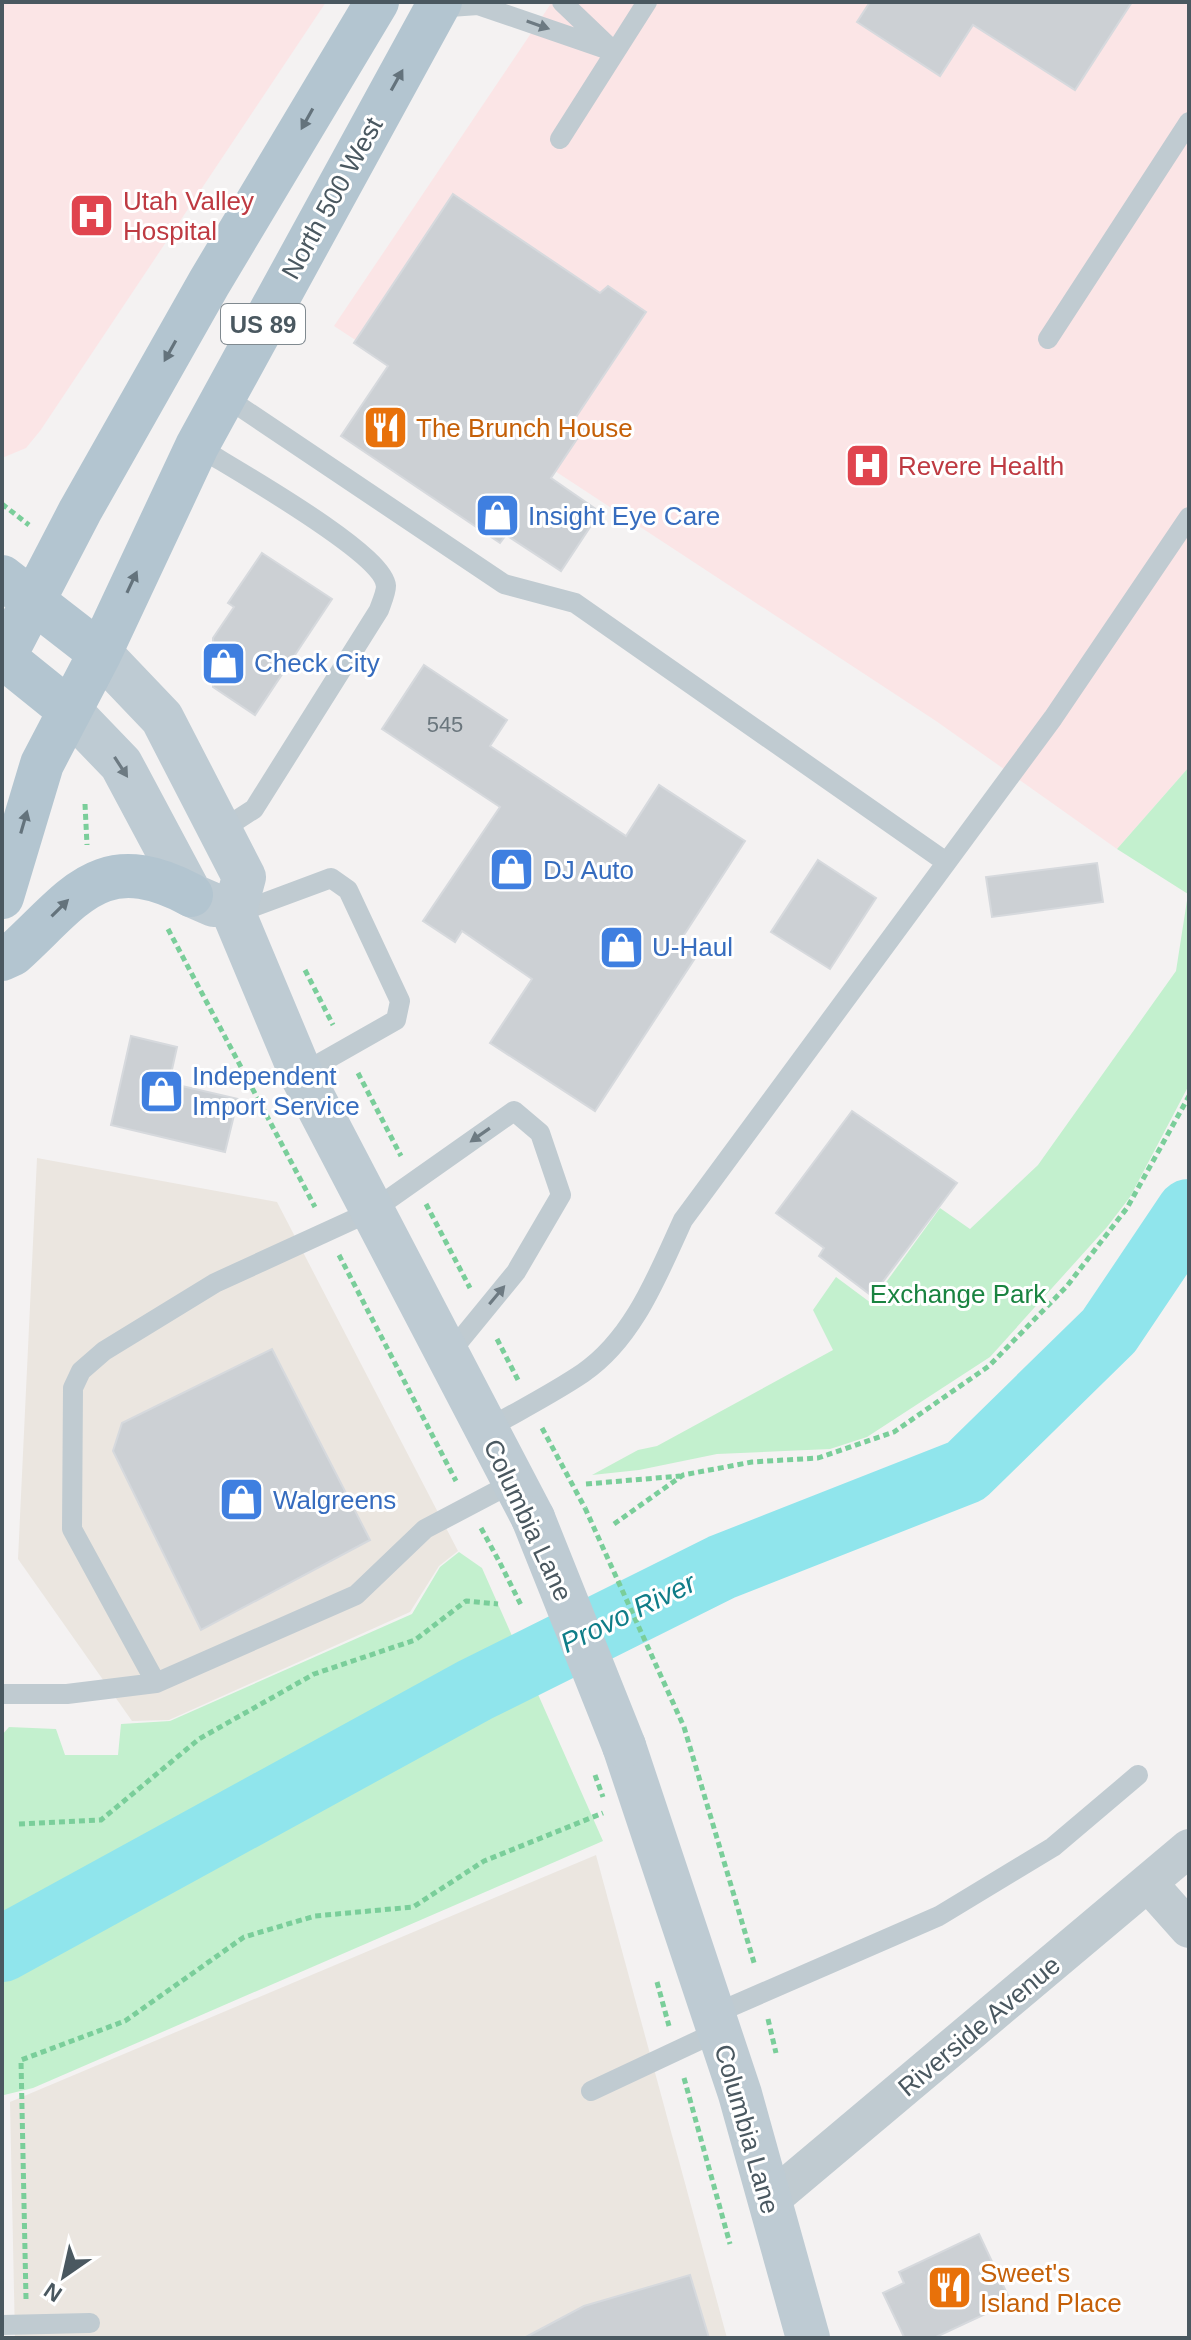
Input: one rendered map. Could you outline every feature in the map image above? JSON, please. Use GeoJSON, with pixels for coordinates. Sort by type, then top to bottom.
{"type":"FeatureCollection","features":[{"type":"Feature","properties":{"kind":"main road","name":"US 89"},"geometry":{"type":"LineString","coordinates":[[3,658],[18,590],[80,511],[209,283],[377,2]]}},
{"type":"Feature","properties":{"kind":"main road","name":"North 500 West"},"geometry":{"type":"LineString","coordinates":[[100,653],[197,446],[438,5]]}},
{"type":"Feature","properties":{"kind":"main road"},"geometry":{"type":"LineString","coordinates":[[18,590],[100,653],[162,718],[244,877],[234,914],[177,907]]}},
{"type":"Feature","properties":{"kind":"main road","name":"US 89"},"geometry":{"type":"LineString","coordinates":[[2,897],[42,764],[100,653]]}},
{"type":"Feature","properties":{"kind":"main road"},"geometry":{"type":"LineString","coordinates":[[3,658],[69,710],[121,764],[177,907]]}},
{"type":"Feature","properties":{"kind":"main road"},"geometry":{"type":"LineString","coordinates":[[2,959],[13,954],[62,904],[88,884],[142,877],[165,881],[177,907]]}},
{"type":"Feature","properties":{"kind":"main road","name":"Columbia Lane"},"geometry":{"type":"LineString","coordinates":[[234,914],[301,1074],[524,1500],[624,1746],[740,2094],[808,2338]]}},
{"type":"Feature","properties":{"kind":"street","name":"Riverside Avenue"},"geometry":{"type":"LineString","coordinates":[[768,2202],[1189,1848]]}},
{"type":"Feature","properties":{"kind":"street"},"geometry":{"type":"LineString","coordinates":[[1148,1883],[1189,1929]]}},
{"type":"Feature","properties":{"kind":"lane"},"geometry":{"type":"LineString","coordinates":[[562,2],[615,52]]}},
{"type":"Feature","properties":{"kind":"lane"},"geometry":{"type":"LineString","coordinates":[[560,139],[647,2]]}},
{"type":"Feature","properties":{"kind":"lane"},"geometry":{"type":"LineString","coordinates":[[438,5],[478,5],[615,52]]}},
{"type":"Feature","properties":{"kind":"lane"},"geometry":{"type":"LineString","coordinates":[[1048,339],[1189,122]]}},
{"type":"Feature","properties":{"kind":"lane"},"geometry":{"type":"LineString","coordinates":[[224,396],[504,584],[575,603],[946,862]]}},
{"type":"Feature","properties":{"kind":"lane"},"geometry":{"type":"LineString","coordinates":[[197,446],[332,532],[375,564],[386,586],[379,610],[254,809],[220,831]]}},
{"type":"Feature","properties":{"kind":"lane"},"geometry":{"type":"LineString","coordinates":[[487,1429],[585,1372],[625,1331],[655,1281],[683,1220],[1053,718],[1189,517]]}},
{"type":"Feature","properties":{"kind":"lane"},"geometry":{"type":"LineString","coordinates":[[234,914],[331,878],[348,890],[400,1001],[396,1020],[301,1074]]}},
{"type":"Feature","properties":{"kind":"lane"},"geometry":{"type":"LineString","coordinates":[[156,1683],[72,1529],[73,1388],[81,1371],[104,1351],[215,1283],[372,1211],[514,1111],[540,1133],[561,1195],[516,1272],[448,1355]]}},
{"type":"Feature","properties":{"kind":"lane"},"geometry":{"type":"LineString","coordinates":[[2,1694],[67,1694],[156,1683],[356,1595],[425,1529],[469,1506],[524,1500]]}},
{"type":"Feature","properties":{"kind":"lane"},"geometry":{"type":"LineString","coordinates":[[591,2091],[716,2023],[762,1993],[939,1916],[1053,1847],[1138,1775]]}},
{"type":"Feature","properties":{"kind":"lane"},"geometry":{"type":"LineString","coordinates":[[2,2325],[90,2323]]}},
{"type":"Feature","properties":{"kind":"path"},"geometry":{"type":"LineString","coordinates":[[85,804],[87,850]]}},
{"type":"Feature","properties":{"kind":"path"},"geometry":{"type":"LineString","coordinates":[[177,907],[327,1231],[500,1563]]}},
{"type":"Feature","properties":{"kind":"path"},"geometry":{"type":"LineString","coordinates":[[586,1484],[683,1475],[752,1462],[818,1458],[894,1432],[989,1366],[1067,1286],[1127,1208],[1189,1096]]}},
{"type":"Feature","properties":{"kind":"path"},"geometry":{"type":"LineString","coordinates":[[614,1524],[683,1475]]}},
{"type":"Feature","properties":{"kind":"path"},"geometry":{"type":"LineString","coordinates":[[585,1508],[684,1727],[706,1792],[776,2053]]}},
{"type":"Feature","properties":{"kind":"path"},"geometry":{"type":"LineString","coordinates":[[19,1824],[101,1820],[199,1739],[314,1674],[415,1640],[466,1601],[498,1604]]}},
{"type":"Feature","properties":{"kind":"path"},"geometry":{"type":"LineString","coordinates":[[26,2324],[21,2060],[125,2021],[244,1937],[315,1916],[413,1907],[484,1861],[641,1798]]}},
{"type":"Feature","properties":{"kind":"shaded area","name":"Utah Valley Hospital"},"geometry":{"type":"Polygon","coordinates":[[[2,2],[326,2],[40,431],[26,448],[2,458],[2,2]]]}},
{"type":"Feature","properties":{"kind":"shaded area","name":"Revere Health"},"geometry":{"type":"Polygon","coordinates":[[[552,2],[1189,2],[1189,767],[1117,849],[936,721],[334,326],[552,2]]]}},
{"type":"Feature","properties":{"kind":"shaded area"},"geometry":{"type":"Polygon","coordinates":[[[37,1158],[277,1202],[458,1551],[439,1566],[410,1612],[169,1720],[132,1721],[18,1559],[37,1158]]]}},
{"type":"Feature","properties":{"kind":"shaded area"},"geometry":{"type":"Polygon","coordinates":[[[596,1855],[727,2338],[15,2338],[10,2102],[596,1855]]]}},
{"type":"Feature","properties":{"kind":"green space","name":"Exchange Park"},"geometry":{"type":"Polygon","coordinates":[[[1189,767],[1189,1085],[1130,1197],[1107,1227],[990,1357],[867,1437],[830,1449],[717,1454],[639,1470],[592,1475],[638,1450],[657,1446],[833,1350],[813,1310],[836,1277],[871,1303],[940,1208],[970,1229],[1038,1165],[1176,971],[1188,894],[1117,849],[1189,767]]]}},
{"type":"Feature","properties":{"kind":"green space"},"geometry":{"type":"Polygon","coordinates":[[[459,1552],[482,1568],[603,1841],[33,2088],[4,2095],[2,1735],[9,1727],[56,1729],[65,1755],[118,1755],[121,1724],[170,1721],[412,1614],[440,1567],[459,1552]]]}},
{"type":"Feature","properties":{"kind":"building"},"geometry":{"type":"Polygon","coordinates":[[[870,2],[1132,2],[1075,90],[973,25],[940,76],[857,22],[870,2]]]}},
{"type":"Feature","properties":{"kind":"building"},"geometry":{"type":"Polygon","coordinates":[[[453,194],[600,293],[608,286],[646,312],[574,420],[585,427],[551,478],[600,512],[561,571],[506,535],[500,543],[341,436],[388,366],[354,343],[453,194]]]}},
{"type":"Feature","properties":{"kind":"building"},"geometry":{"type":"Polygon","coordinates":[[[262,553],[332,599],[255,715],[213,687],[213,638],[234,607],[228,603],[262,553]]]}},
{"type":"Feature","properties":{"kind":"building"},"geometry":{"type":"Polygon","coordinates":[[[424,665],[507,720],[490,746],[626,836],[659,785],[745,841],[680,941],[699,952],[595,1111],[490,1043],[532,979],[462,931],[455,942],[423,921],[500,807],[382,729],[424,665]]]}},
{"type":"Feature","properties":{"kind":"building"},"geometry":{"type":"Polygon","coordinates":[[[818,860],[876,898],[830,969],[771,932],[818,860]]]}},
{"type":"Feature","properties":{"kind":"building"},"geometry":{"type":"Polygon","coordinates":[[[1097,863],[1103,902],[992,917],[986,877],[1097,863]]]}},
{"type":"Feature","properties":{"kind":"building","name":"Independent Import Service"},"geometry":{"type":"Polygon","coordinates":[[[131,1036],[177,1047],[169,1083],[238,1099],[225,1152],[111,1125],[131,1036]]]}},
{"type":"Feature","properties":{"kind":"building"},"geometry":{"type":"Polygon","coordinates":[[[852,1111],[957,1183],[872,1296],[819,1256],[824,1248],[776,1213],[852,1111]]]}},
{"type":"Feature","properties":{"kind":"building","name":"Walgreens"},"geometry":{"type":"Polygon","coordinates":[[[272,1349],[370,1540],[201,1630],[113,1451],[122,1423],[272,1349]]]}},
{"type":"Feature","properties":{"kind":"building","name":"Sweet's Island Place"},"geometry":{"type":"Polygon","coordinates":[[[979,2234],[1011,2302],[934,2338],[904,2337],[883,2293],[904,2283],[899,2272],[979,2234]]]}},
{"type":"Feature","properties":{"kind":"building"},"geometry":{"type":"Polygon","coordinates":[[[690,2275],[709,2338],[524,2338],[584,2306],[690,2275]]]}},
{"type":"Feature","properties":{"kind":"waterway","name":"Provo River"},"geometry":{"type":"LineString","coordinates":[[2,1949],[475,1690],[722,1567],[966,1471],[1109,1331],[1189,1212]]}},
{"type":"Feature","properties":{"kind":"place","name":"Utah Valley Hospital"},"geometry":{"type":"Point","coordinates":[92,216]}},
{"type":"Feature","properties":{"kind":"place","name":"The Brunch House"},"geometry":{"type":"Point","coordinates":[385,428]}},
{"type":"Feature","properties":{"kind":"place","name":"Revere Health"},"geometry":{"type":"Point","coordinates":[867,466]}},
{"type":"Feature","properties":{"kind":"place","name":"Insight Eye Care"},"geometry":{"type":"Point","coordinates":[497,516]}},
{"type":"Feature","properties":{"kind":"place","name":"Check City"},"geometry":{"type":"Point","coordinates":[223,663]}},
{"type":"Feature","properties":{"kind":"place","name":"DJ Auto"},"geometry":{"type":"Point","coordinates":[512,870]}},
{"type":"Feature","properties":{"kind":"place","name":"U-Haul"},"geometry":{"type":"Point","coordinates":[621,947]}},
{"type":"Feature","properties":{"kind":"place","name":"Independent Import Service"},"geometry":{"type":"Point","coordinates":[161,1091]}},
{"type":"Feature","properties":{"kind":"place","name":"Walgreens"},"geometry":{"type":"Point","coordinates":[242,1500]}},
{"type":"Feature","properties":{"kind":"place","name":"Sweet's Island Place"},"geometry":{"type":"Point","coordinates":[949,2288]}}]}
